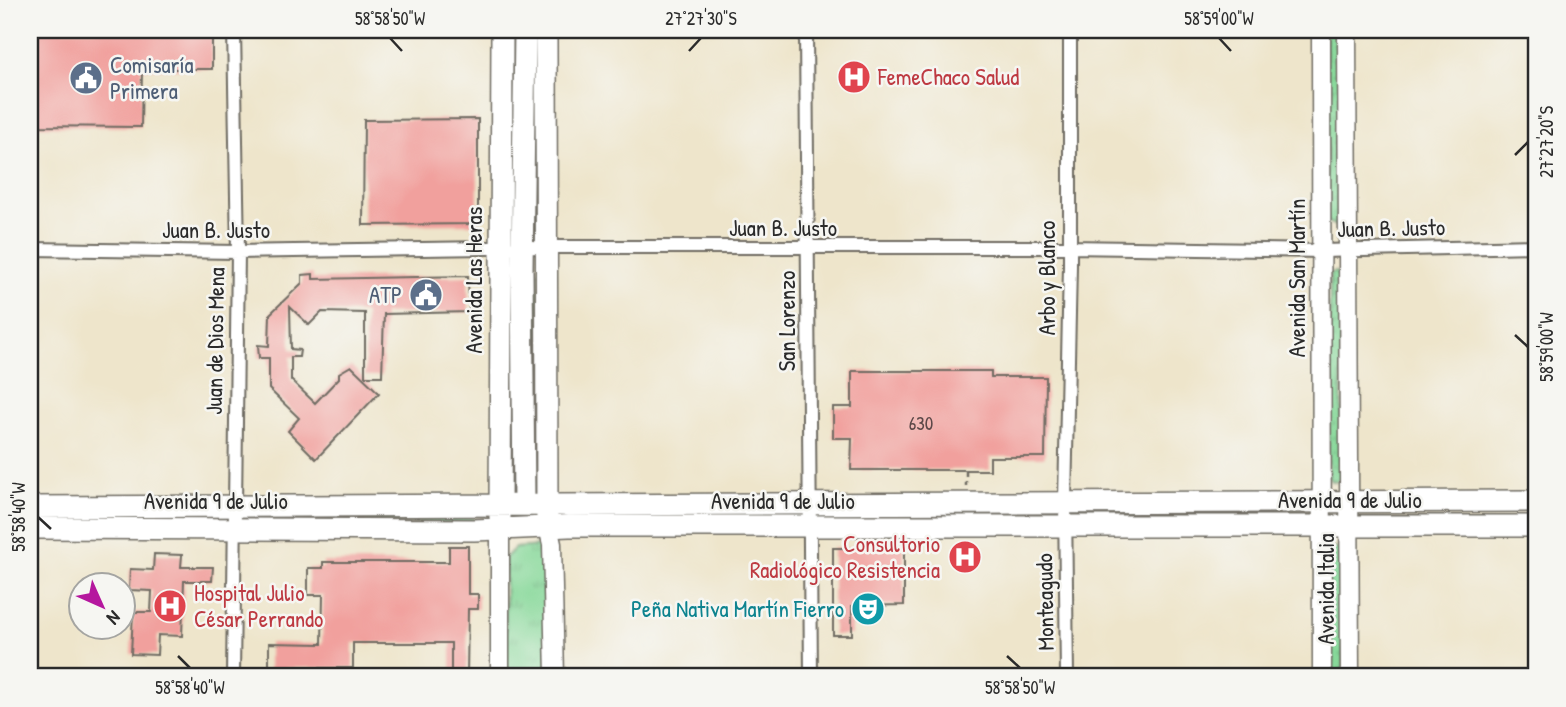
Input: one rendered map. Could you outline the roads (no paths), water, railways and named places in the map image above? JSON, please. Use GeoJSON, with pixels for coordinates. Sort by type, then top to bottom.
{"type":"FeatureCollection","features":[{"type":"Feature","properties":{"kind":"main road","name":"Avenida Las Heras"},"geometry":{"type":"LineString","coordinates":[[500,529],[499,249],[502,30]]}},
{"type":"Feature","properties":{"kind":"main road","name":"Avenida Las Heras"},"geometry":{"type":"LineString","coordinates":[[524,505],[522,249],[525,30]]}},
{"type":"Feature","properties":{"kind":"main road"},"geometry":{"type":"LineString","coordinates":[[546,30],[546,505],[552,544],[555,677]]}},
{"type":"Feature","properties":{"kind":"main road","name":"Avenida San Martín"},"geometry":{"type":"LineString","coordinates":[[1321,30],[1322,526]]}},
{"type":"Feature","properties":{"kind":"main road"},"geometry":{"type":"LineString","coordinates":[[1347,30],[1351,502]]}},
{"type":"Feature","properties":{"kind":"main road","name":"Avenida 9 de Julio"},"geometry":{"type":"LineString","coordinates":[[30,527],[524,505],[1536,501]]}},
{"type":"Feature","properties":{"kind":"main road","name":"Avenida Italia"},"geometry":{"type":"LineString","coordinates":[[1350,677],[1351,502]]}},
{"type":"Feature","properties":{"kind":"main road","name":"Avenida 9 de Julio"},"geometry":{"type":"LineString","coordinates":[[30,507],[500,529],[1536,526]]}},
{"type":"Feature","properties":{"kind":"main road","name":"Avenida Italia"},"geometry":{"type":"LineString","coordinates":[[1322,526],[1322,677]]}},
{"type":"Feature","properties":{"kind":"main road"},"geometry":{"type":"LineString","coordinates":[[500,529],[500,677]]}},
{"type":"Feature","properties":{"kind":"street","name":"Juan de Dios Mena"},"geometry":{"type":"LineString","coordinates":[[233,677],[238,252],[234,30]]}},
{"type":"Feature","properties":{"kind":"street","name":"San Lorenzo"},"geometry":{"type":"LineString","coordinates":[[806,30],[811,677]]}},
{"type":"Feature","properties":{"kind":"street","name":"Arbo y Blanco"},"geometry":{"type":"LineString","coordinates":[[1065,527],[1070,266],[1070,30]]}},
{"type":"Feature","properties":{"kind":"street","name":"Juan B. Justo"},"geometry":{"type":"LineString","coordinates":[[30,249],[238,252],[546,247],[1068,247],[1322,251],[1536,246]]}},
{"type":"Feature","properties":{"kind":"street","name":"Monteagudo"},"geometry":{"type":"LineString","coordinates":[[1065,527],[1067,677]]}},
{"type":"Feature","properties":{"kind":"place","name":"FemeChaco Salud"},"geometry":{"type":"Point","coordinates":[854,77]}},
{"type":"Feature","properties":{"kind":"place","name":"Comisaría Primera"},"geometry":{"type":"Point","coordinates":[86,78]}},
{"type":"Feature","properties":{"kind":"place","name":"ATP"},"geometry":{"type":"Point","coordinates":[426,295]}},
{"type":"Feature","properties":{"kind":"place","name":"Consultorio Radiológico Resistencia"},"geometry":{"type":"Point","coordinates":[965,557]}},
{"type":"Feature","properties":{"kind":"place","name":"Hospital Julio César Perrando"},"geometry":{"type":"Point","coordinates":[170,606]}},
{"type":"Feature","properties":{"kind":"place","name":"Peña Nativa Martín Fierro"},"geometry":{"type":"Point","coordinates":[868,609]}}]}
